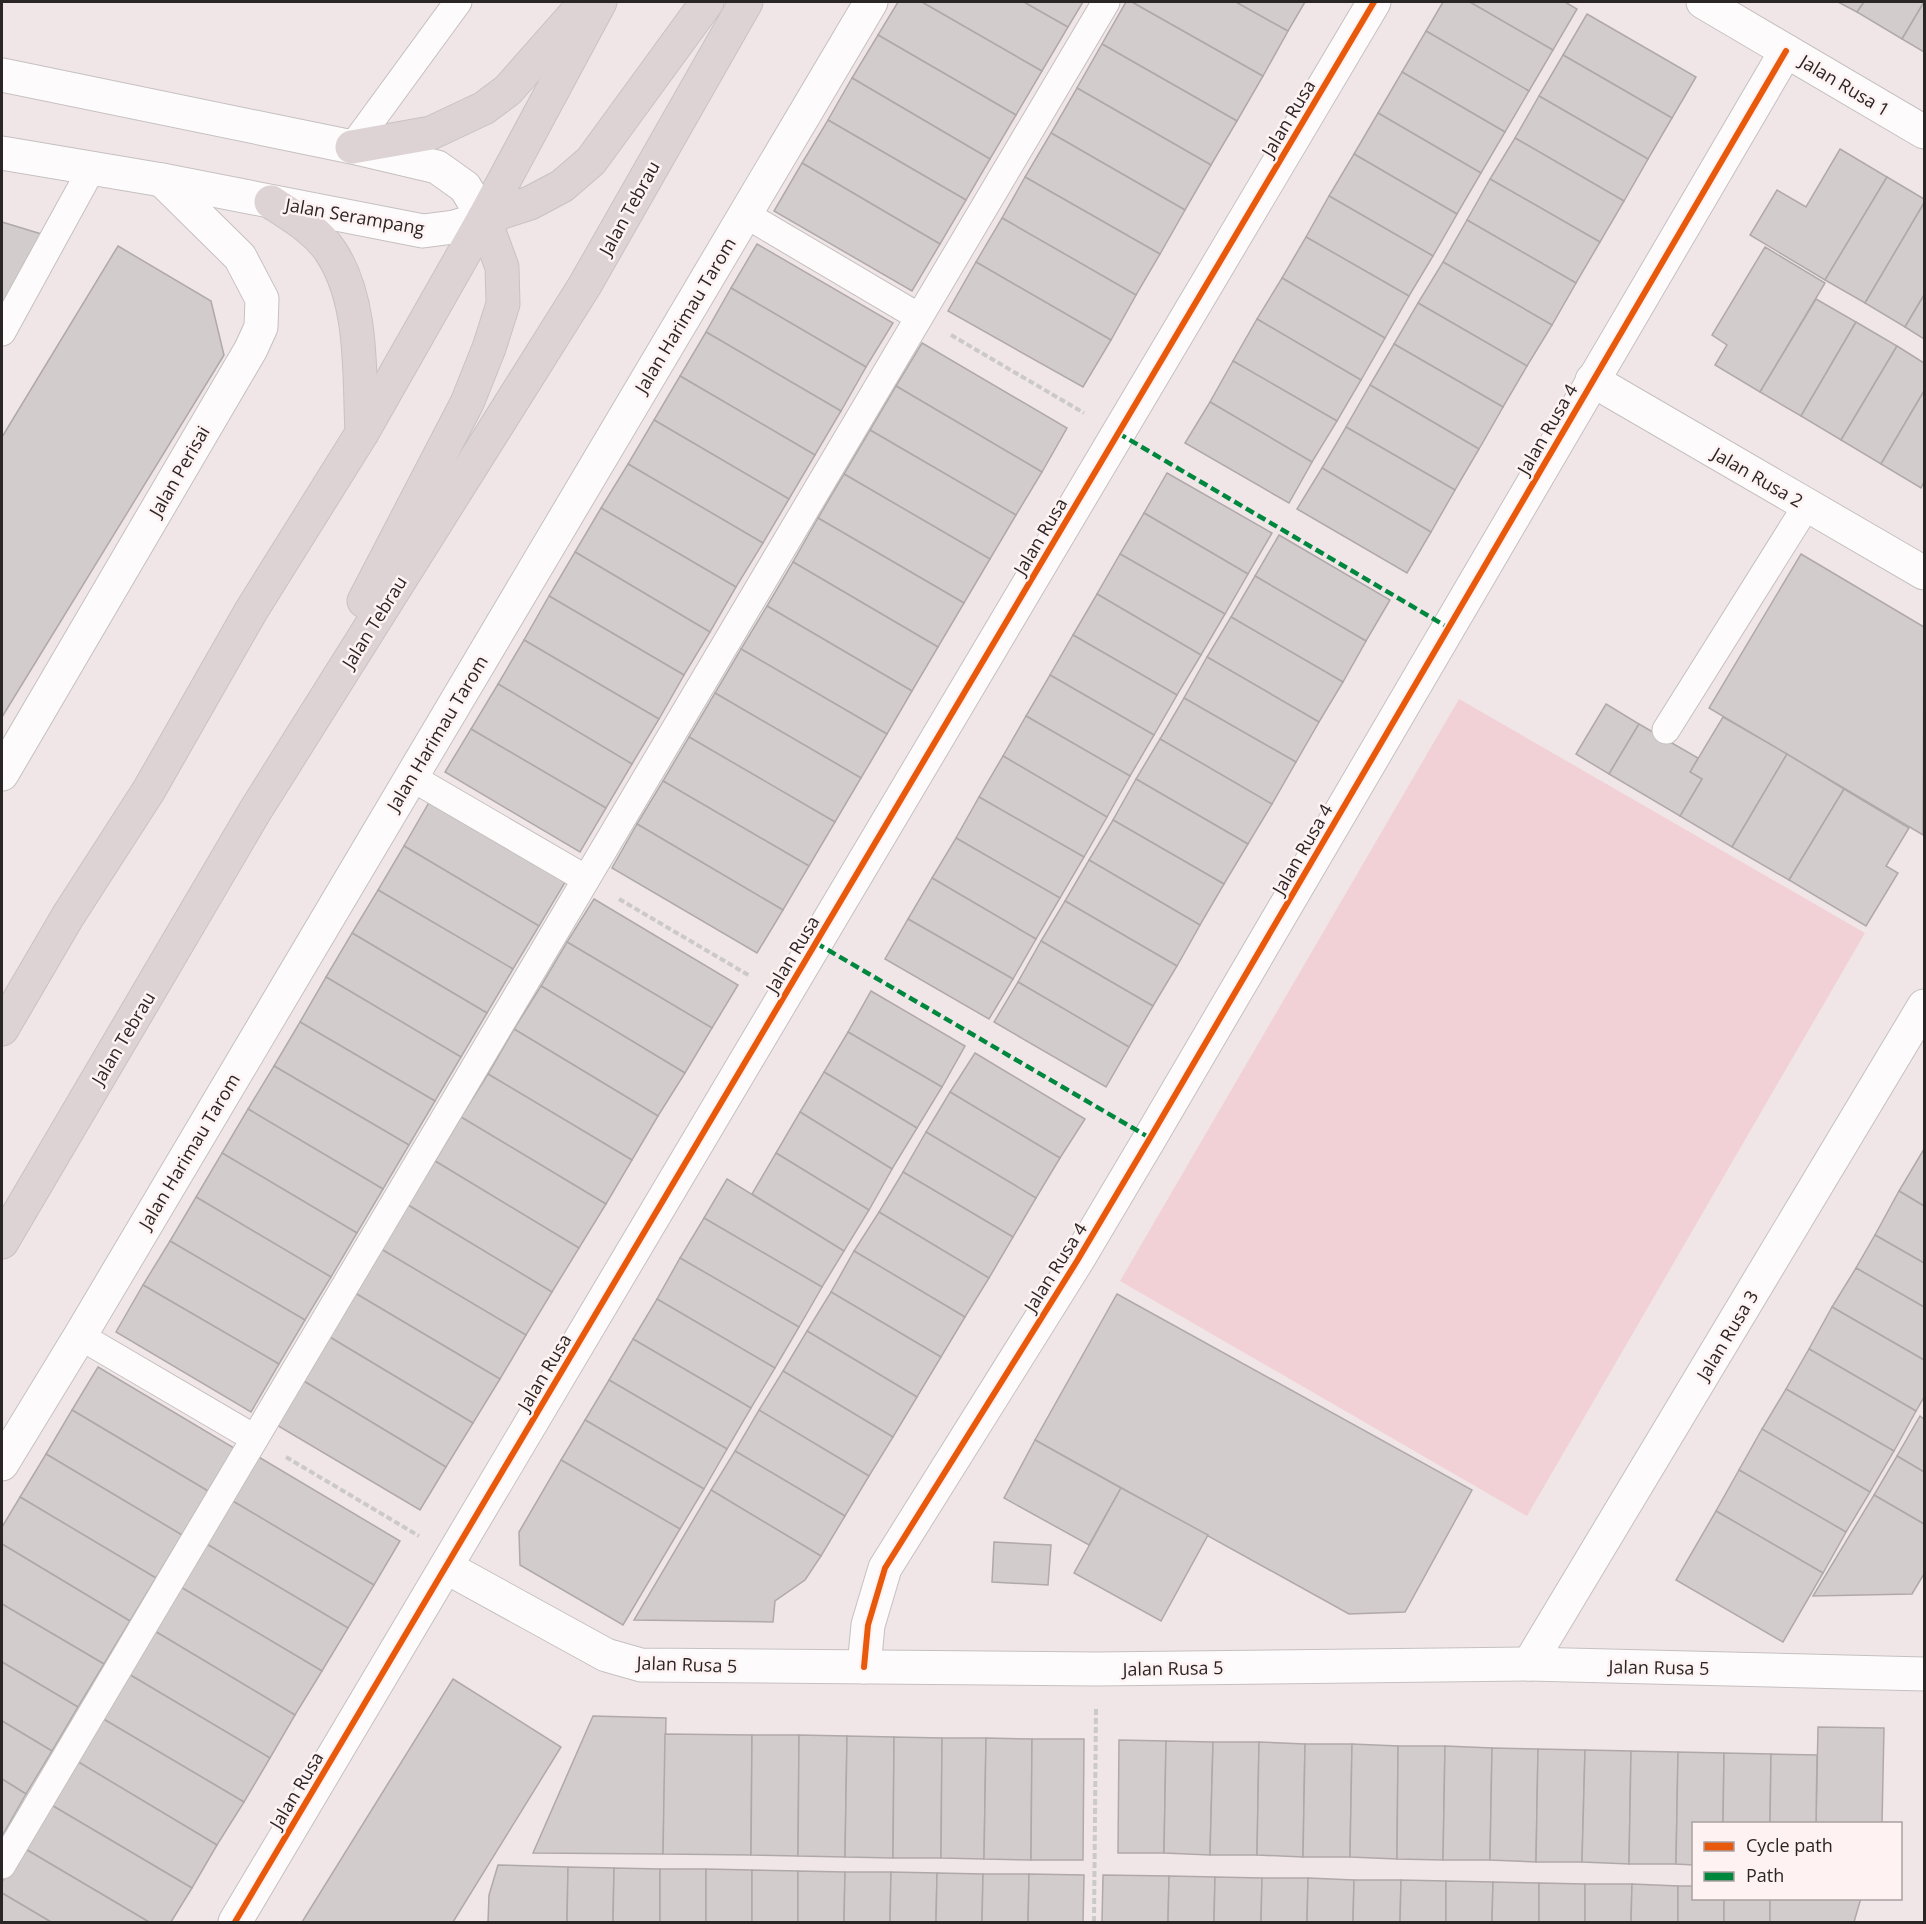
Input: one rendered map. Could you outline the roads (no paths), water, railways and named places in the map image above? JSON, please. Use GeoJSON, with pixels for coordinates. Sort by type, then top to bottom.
{"type":"FeatureCollection","features":[{"type":"Feature","properties":{"kind":"highway"},"geometry":{"type":"LineString","coordinates":[[352,147],[431,133],[484,108],[508,90],[587,2]]}},
{"type":"Feature","properties":{"kind":"highway"},"geometry":{"type":"LineString","coordinates":[[2,1029],[68,916],[149,790],[251,611],[362,433],[484,218],[600,2]]}},
{"type":"Feature","properties":{"kind":"highway"},"geometry":{"type":"LineString","coordinates":[[484,218],[530,203],[562,186],[591,160],[707,2]]}},
{"type":"Feature","properties":{"kind":"highway","name":"Jalan Tebrau"},"geometry":{"type":"LineString","coordinates":[[2,1242],[255,811],[585,285],[746,2]]}},
{"type":"Feature","properties":{"kind":"highway"},"geometry":{"type":"LineString","coordinates":[[271,202],[307,226],[331,252],[350,292],[357,335],[362,433]]}},
{"type":"Feature","properties":{"kind":"highway"},"geometry":{"type":"LineString","coordinates":[[255,811],[467,403],[489,348],[503,304],[502,267],[484,218]]}},
{"type":"Feature","properties":{"kind":"street","name":"Jalan Harimau Tarom"},"geometry":{"type":"LineString","coordinates":[[2,1464],[871,2]]}},
{"type":"Feature","properties":{"kind":"street","name":"Jalan Rusa"},"geometry":{"type":"LineString","coordinates":[[235,1923],[1374,2]]}},
{"type":"Feature","properties":{"kind":"street","name":"Jalan Rusa 1"},"geometry":{"type":"LineString","coordinates":[[1703,2],[1924,132]]}},
{"type":"Feature","properties":{"kind":"street","name":"Jalan Rusa 4"},"geometry":{"type":"LineString","coordinates":[[864,1667],[868,1625],[885,1568],[1077,1261],[1786,51]]}},
{"type":"Feature","properties":{"kind":"street"},"geometry":{"type":"LineString","coordinates":[[2,75],[352,147],[437,167],[465,187],[484,218]]}},
{"type":"Feature","properties":{"kind":"street","name":"Jalan Serampang"},"geometry":{"type":"LineString","coordinates":[[2,153],[162,180],[423,231],[454,227],[484,218]]}},
{"type":"Feature","properties":{"kind":"street","name":"Jalan Perisai"},"geometry":{"type":"LineString","coordinates":[[2,774],[251,349],[261,327],[262,299],[240,257],[162,180]]}},
{"type":"Feature","properties":{"kind":"street","name":"Jalan Rusa 2"},"geometry":{"type":"LineString","coordinates":[[1592,381],[1924,573]]}},
{"type":"Feature","properties":{"kind":"street","name":"Jalan Rusa 3"},"geometry":{"type":"LineString","coordinates":[[1529,1664],[1924,1006]]}},
{"type":"Feature","properties":{"kind":"street","name":"Jalan Rusa 5"},"geometry":{"type":"LineString","coordinates":[[450,1561],[606,1655],[640,1665],[1096,1669],[1529,1664],[1924,1674]]}},
{"type":"Feature","properties":{"kind":"lane"},"geometry":{"type":"LineString","coordinates":[[352,147],[458,2]]}},
{"type":"Feature","properties":{"kind":"lane"},"geometry":{"type":"LineString","coordinates":[[2,1865],[1106,2]]}},
{"type":"Feature","properties":{"kind":"lane"},"geometry":{"type":"LineString","coordinates":[[2,332],[92,168]]}},
{"type":"Feature","properties":{"kind":"lane"},"geometry":{"type":"LineString","coordinates":[[745,214],[919,317]]}},
{"type":"Feature","properties":{"kind":"lane"},"geometry":{"type":"LineString","coordinates":[[1666,730],[1807,505]]}},
{"type":"Feature","properties":{"kind":"lane"},"geometry":{"type":"LineString","coordinates":[[411,777],[586,879]]}},
{"type":"Feature","properties":{"kind":"lane"},"geometry":{"type":"LineString","coordinates":[[80,1336],[254,1438]]}}]}
